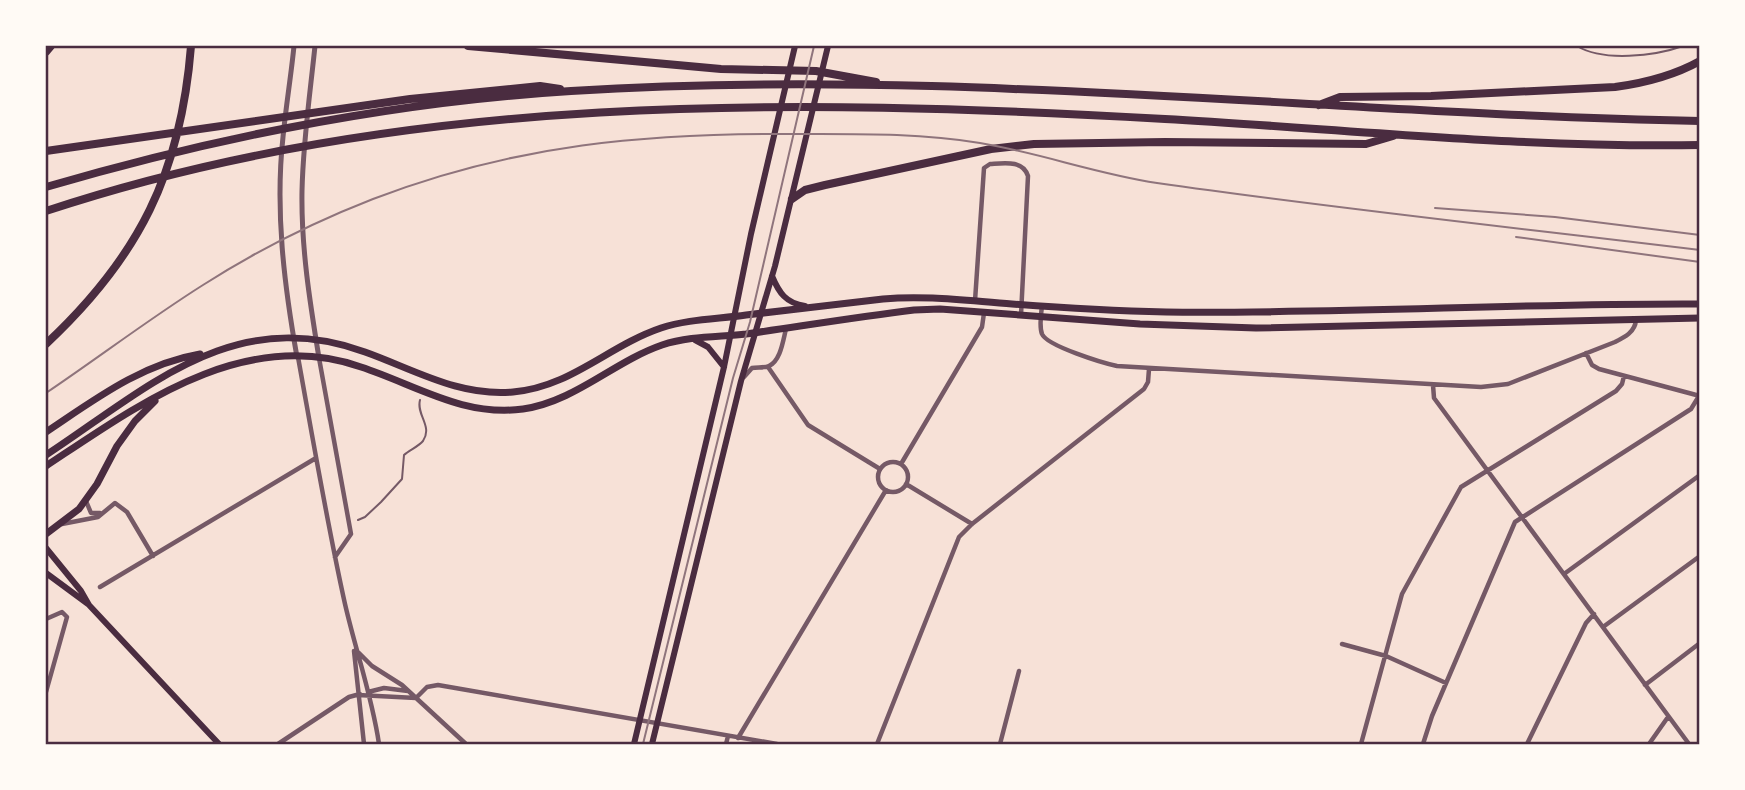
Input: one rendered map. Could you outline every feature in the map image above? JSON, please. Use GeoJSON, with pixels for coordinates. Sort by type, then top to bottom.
{"type":"FeatureCollection","features":[{"type":"Feature","properties":{"kind":"highway"},"geometry":{"type":"LineString","coordinates":[[46,52],[51,46]]}},
{"type":"Feature","properties":{"kind":"highway"},"geometry":{"type":"LineString","coordinates":[[46,344],[88,301],[138,233],[154,203],[169,165],[187,89],[191,46]]}},
{"type":"Feature","properties":{"kind":"highway"},"geometry":{"type":"LineString","coordinates":[[468,46],[721,69],[816,71],[899,86]]}},
{"type":"Feature","properties":{"kind":"highway"},"geometry":{"type":"LineString","coordinates":[[1316,106],[1340,97],[1353,96],[1431,96],[1615,87],[1670,75],[1699,61]]}},
{"type":"Feature","properties":{"kind":"highway"},"geometry":{"type":"LineString","coordinates":[[46,187],[144,159],[270,130],[382,111],[569,91],[723,84],[899,86],[1699,121]]}},
{"type":"Feature","properties":{"kind":"highway"},"geometry":{"type":"LineString","coordinates":[[46,151],[410,99],[540,86],[569,91]]}},
{"type":"Feature","properties":{"kind":"highway"},"geometry":{"type":"LineString","coordinates":[[46,211],[148,180],[294,148],[449,125],[615,111],[793,107],[1010,111],[1592,144],[1699,145]]}},
{"type":"Feature","properties":{"kind":"highway"},"geometry":{"type":"LineString","coordinates":[[792,199],[812,188],[991,149],[1034,144],[1366,144],[1401,134]]}},
{"type":"Feature","properties":{"kind":"main road"},"geometry":{"type":"LineString","coordinates":[[634,744],[642,720],[724,367],[795,46]]}},
{"type":"Feature","properties":{"kind":"main road"},"geometry":{"type":"LineString","coordinates":[[652,744],[741,381],[792,199],[828,46]]}},
{"type":"Feature","properties":{"kind":"main road"},"geometry":{"type":"LineString","coordinates":[[772,276],[784,298],[794,304],[811,307]]}},
{"type":"Feature","properties":{"kind":"main road"},"geometry":{"type":"LineString","coordinates":[[46,432],[122,381],[183,357],[246,343],[294,337],[316,339],[357,349],[456,387],[495,393],[530,390],[558,382],[639,337],[679,324],[914,297],[1146,312],[1256,313],[1699,304]]}},
{"type":"Feature","properties":{"kind":"main road"},"geometry":{"type":"LineString","coordinates":[[46,466],[132,409],[194,377],[241,361],[274,356],[319,358],[363,367],[455,404],[484,410],[505,410],[527,408],[562,398],[660,345],[914,310],[1191,327],[1256,328],[1699,318]]}},
{"type":"Feature","properties":{"kind":"main road"},"geometry":{"type":"LineString","coordinates":[[689,339],[704,344],[724,367]]}},
{"type":"Feature","properties":{"kind":"main road"},"geometry":{"type":"LineString","coordinates":[[46,455],[130,396],[208,352]]}},
{"type":"Feature","properties":{"kind":"main road"},"geometry":{"type":"LineString","coordinates":[[46,534],[86,501],[117,446],[135,421],[160,396]]}},
{"type":"Feature","properties":{"kind":"main road"},"geometry":{"type":"LineString","coordinates":[[46,548],[89,605]]}},
{"type":"Feature","properties":{"kind":"main road"},"geometry":{"type":"LineString","coordinates":[[46,573],[89,605],[219,744]]}},
{"type":"Feature","properties":{"kind":"street"},"geometry":{"type":"LineString","coordinates":[[294,46],[283,138],[281,184],[285,279],[335,558],[354,643],[370,693],[379,744]]}},
{"type":"Feature","properties":{"kind":"street"},"geometry":{"type":"LineString","coordinates":[[315,46],[304,136],[302,191],[307,277],[351,534],[335,558]]}},
{"type":"Feature","properties":{"kind":"street"},"geometry":{"type":"LineString","coordinates":[[975,301],[985,168],[990,164],[1020,164],[1026,169],[1028,176],[1021,316]]}},
{"type":"Feature","properties":{"kind":"street"},"geometry":{"type":"LineString","coordinates":[[1042,306],[1041,331],[1047,339],[1104,364],[1149,369],[1433,385],[1499,386],[1624,337],[1635,326],[1636,318]]}},
{"type":"Feature","properties":{"kind":"street"},"geometry":{"type":"LineString","coordinates":[[901,464],[982,327],[984,313]]}},
{"type":"Feature","properties":{"kind":"street"},"geometry":{"type":"LineString","coordinates":[[741,381],[752,368],[768,367],[780,351],[786,328]]}},
{"type":"Feature","properties":{"kind":"street"},"geometry":{"type":"LineString","coordinates":[[1423,744],[1432,716],[1515,522],[1691,409],[1699,396],[1595,367],[1586,353]]}},
{"type":"Feature","properties":{"kind":"street"},"geometry":{"type":"LineString","coordinates":[[768,367],[808,425],[880,469]]}},
{"type":"Feature","properties":{"kind":"street"},"geometry":{"type":"LineString","coordinates":[[877,744],[959,537],[1144,389],[1148,382],[1149,369]]}},
{"type":"Feature","properties":{"kind":"street"},"geometry":{"type":"LineString","coordinates":[[1361,744],[1402,594],[1461,487],[1616,391],[1624,376]]}},
{"type":"Feature","properties":{"kind":"street"},"geometry":{"type":"LineString","coordinates":[[1433,385],[1434,398],[1689,744]]}},
{"type":"Feature","properties":{"kind":"street"},"geometry":{"type":"LineString","coordinates":[[100,587],[316,458]]}},
{"type":"Feature","properties":{"kind":"street"},"geometry":{"type":"LineString","coordinates":[[892,462],[901,464],[906,471],[906,484],[899,490],[886,490],[879,483],[880,469],[892,462]]}},
{"type":"Feature","properties":{"kind":"street"},"geometry":{"type":"LineString","coordinates":[[1564,574],[1699,475]]}},
{"type":"Feature","properties":{"kind":"street"},"geometry":{"type":"LineString","coordinates":[[906,484],[972,524]]}},
{"type":"Feature","properties":{"kind":"street"},"geometry":{"type":"LineString","coordinates":[[738,737],[886,490]]}},
{"type":"Feature","properties":{"kind":"street"},"geometry":{"type":"LineString","coordinates":[[86,501],[91,513],[108,511]]}},
{"type":"Feature","properties":{"kind":"street"},"geometry":{"type":"LineString","coordinates":[[61,524],[92,519],[108,511],[115,503],[127,512],[153,556]]}},
{"type":"Feature","properties":{"kind":"street"},"geometry":{"type":"LineString","coordinates":[[1603,627],[1699,556]]}},
{"type":"Feature","properties":{"kind":"street"},"geometry":{"type":"LineString","coordinates":[[46,619],[64,612],[67,620],[46,692]]}},
{"type":"Feature","properties":{"kind":"street"},"geometry":{"type":"LineString","coordinates":[[1527,744],[1586,623],[1594,614]]}},
{"type":"Feature","properties":{"kind":"street"},"geometry":{"type":"LineString","coordinates":[[354,643],[366,661],[408,691],[466,744]]}},
{"type":"Feature","properties":{"kind":"street"},"geometry":{"type":"LineString","coordinates":[[354,643],[364,744]]}},
{"type":"Feature","properties":{"kind":"street"},"geometry":{"type":"LineString","coordinates":[[1645,685],[1699,643]]}},
{"type":"Feature","properties":{"kind":"street"},"geometry":{"type":"LineString","coordinates":[[1342,644],[1386,656],[1446,683]]}},
{"type":"Feature","properties":{"kind":"street"},"geometry":{"type":"LineString","coordinates":[[1000,744],[1018,671]]}},
{"type":"Feature","properties":{"kind":"street"},"geometry":{"type":"LineString","coordinates":[[370,693],[416,698],[427,688],[438,685],[777,744]]}},
{"type":"Feature","properties":{"kind":"street"},"geometry":{"type":"LineString","coordinates":[[278,744],[349,697],[384,688],[408,691]]}},
{"type":"Feature","properties":{"kind":"street"},"geometry":{"type":"LineString","coordinates":[[1648,744],[1668,717]]}},
{"type":"Feature","properties":{"kind":"street"},"geometry":{"type":"LineString","coordinates":[[726,744],[728,736]]}},
{"type":"Feature","properties":{"kind":"lane"},"geometry":{"type":"LineString","coordinates":[[1577,46],[1591,52],[1641,55],[1683,46]]}},
{"type":"Feature","properties":{"kind":"lane"},"geometry":{"type":"LineString","coordinates":[[358,520],[365,517],[402,479],[404,455],[424,439],[426,428],[419,410],[420,400]]}},
{"type":"Feature","properties":{"kind":"tram line"},"geometry":{"type":"LineString","coordinates":[[643,744],[733,378],[750,322],[814,46]]}},
{"type":"Feature","properties":{"kind":"railway"},"geometry":{"type":"LineString","coordinates":[[46,393],[223,272],[307,227],[351,208],[426,180],[478,166],[530,154],[634,140],[742,134],[935,137],[1002,147],[1157,183],[1700,250]]}},
{"type":"Feature","properties":{"kind":"railway"},"geometry":{"type":"LineString","coordinates":[[1435,208],[1555,217],[1700,235]]}},
{"type":"Feature","properties":{"kind":"railway"},"geometry":{"type":"LineString","coordinates":[[1516,237],[1700,262]]}}]}
